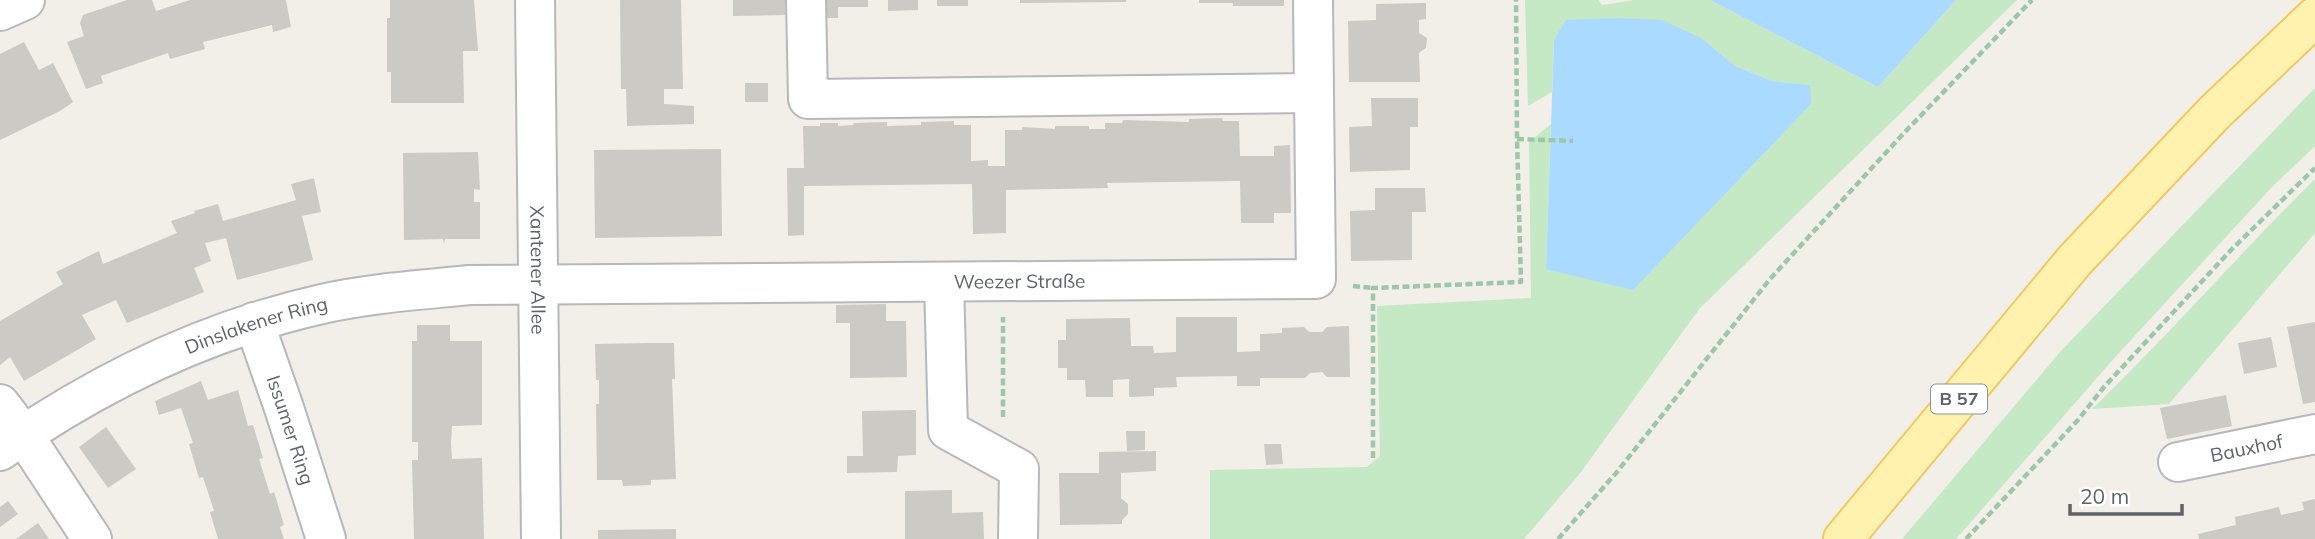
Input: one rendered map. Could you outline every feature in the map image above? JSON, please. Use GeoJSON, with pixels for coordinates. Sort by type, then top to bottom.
{"type":"FeatureCollection","features":[{"type":"Feature","properties":{"kind":"main road","name":"B 57"},"geometry":{"type":"LineString","coordinates":[[1843,539],[2075,260],[2214,113],[2315,17]]}},
{"type":"Feature","properties":{"kind":"street"},"geometry":{"type":"LineString","coordinates":[[0,11],[25,0]]}},
{"type":"Feature","properties":{"kind":"street","name":"Xantener Allee"},"geometry":{"type":"LineString","coordinates":[[535,0],[541,539]]}},
{"type":"Feature","properties":{"kind":"street"},"geometry":{"type":"LineString","coordinates":[[806,0],[807,99],[1314,93]]}},
{"type":"Feature","properties":{"kind":"street","name":"Weezer Straße"},"geometry":{"type":"LineString","coordinates":[[537,285],[1316,279],[1312,0]]}},
{"type":"Feature","properties":{"kind":"street"},"geometry":{"type":"LineString","coordinates":[[944,282],[948,430],[1019,469],[1018,539]]}},
{"type":"Feature","properties":{"kind":"street","name":"Dinslakener Ring"},"geometry":{"type":"LineString","coordinates":[[12,443],[140,366],[254,322],[324,303],[393,293],[470,285],[537,285]]}},
{"type":"Feature","properties":{"kind":"street","name":"Issumer Ring"},"geometry":{"type":"LineString","coordinates":[[254,322],[326,539]]}},
{"type":"Feature","properties":{"kind":"street"},"geometry":{"type":"LineString","coordinates":[[0,404],[12,443],[92,539]]}},
{"type":"Feature","properties":{"kind":"street","name":"Bauxhof"},"geometry":{"type":"LineString","coordinates":[[2178,462],[2315,434]]}},
{"type":"Feature","properties":{"kind":"path"},"geometry":{"type":"LineString","coordinates":[[1373,458],[1373,288],[1521,282],[1516,0]]}},
{"type":"Feature","properties":{"kind":"path"},"geometry":{"type":"LineString","coordinates":[[1558,539],[1617,472],[1770,279],[1903,134],[2032,0]]}},
{"type":"Feature","properties":{"kind":"path"},"geometry":{"type":"LineString","coordinates":[[1517,139],[1573,141]]}},
{"type":"Feature","properties":{"kind":"path"},"geometry":{"type":"LineString","coordinates":[[1966,539],[2078,420],[2104,387],[2231,250],[2315,168]]}},
{"type":"Feature","properties":{"kind":"path"},"geometry":{"type":"LineString","coordinates":[[1002,460],[1004,281]]}},
{"type":"Feature","properties":{"kind":"green space"},"geometry":{"type":"Polygon","coordinates":[[[1525,0],[1598,0],[1602,5],[1634,0],[1710,0],[1878,87],[1956,0],[2017,0],[1700,308],[1581,472],[1524,539],[1210,539],[1210,470],[1367,467],[1380,456],[1377,306],[1531,298],[1529,142],[1551,124],[1546,269],[1810,85],[1772,81],[1735,66],[1703,39],[1554,40],[1552,92],[1528,106],[1525,0]]]}},
{"type":"Feature","properties":{"kind":"green space"},"geometry":{"type":"Polygon","coordinates":[[[2315,88],[2315,146],[2272,187],[2117,355],[1956,539],[1902,539],[2060,352],[2315,88]]]}},
{"type":"Feature","properties":{"kind":"green space"},"geometry":{"type":"Polygon","coordinates":[[[2315,179],[2315,233],[2169,404],[2092,409],[2149,352],[2315,179]]]}},
{"type":"Feature","properties":{"kind":"water"},"geometry":{"type":"Polygon","coordinates":[[[1710,0],[1956,0],[1878,87],[1710,0]]]}},
{"type":"Feature","properties":{"kind":"water"},"geometry":{"type":"Polygon","coordinates":[[[1566,20],[1662,20],[1703,39],[1735,66],[1772,81],[1810,85],[1811,104],[1633,290],[1546,269],[1554,40],[1566,20]]]}},
{"type":"Feature","properties":{"kind":"building"},"geometry":{"type":"Polygon","coordinates":[[[127,0],[152,0],[156,11],[190,0],[286,0],[291,27],[273,32],[272,25],[203,42],[205,49],[170,59],[168,53],[101,76],[103,83],[86,89],[67,42],[84,36],[80,23],[83,15],[127,0]]]}},
{"type":"Feature","properties":{"kind":"building"},"geometry":{"type":"Polygon","coordinates":[[[390,0],[474,0],[478,51],[463,51],[464,103],[391,103],[391,72],[387,72],[387,18],[390,18],[390,0]]]}},
{"type":"Feature","properties":{"kind":"building"},"geometry":{"type":"Polygon","coordinates":[[[620,0],[681,0],[683,89],[664,89],[664,104],[694,106],[694,124],[627,126],[626,89],[621,89],[620,0]]]}},
{"type":"Feature","properties":{"kind":"building"},"geometry":{"type":"Polygon","coordinates":[[[733,0],[785,0],[785,15],[733,16],[733,0]]]}},
{"type":"Feature","properties":{"kind":"building"},"geometry":{"type":"Polygon","coordinates":[[[821,0],[868,0],[868,7],[838,7],[838,18],[821,18],[821,0]]]}},
{"type":"Feature","properties":{"kind":"building"},"geometry":{"type":"Polygon","coordinates":[[[888,0],[918,0],[918,10],[888,11],[888,0]]]}},
{"type":"Feature","properties":{"kind":"building"},"geometry":{"type":"Polygon","coordinates":[[[937,0],[968,0],[968,6],[937,6],[937,0]]]}},
{"type":"Feature","properties":{"kind":"building"},"geometry":{"type":"Polygon","coordinates":[[[1020,0],[1126,0],[1126,2],[1020,3],[1020,0]]]}},
{"type":"Feature","properties":{"kind":"building"},"geometry":{"type":"Polygon","coordinates":[[[1199,0],[1284,0],[1284,6],[1233,6],[1233,3],[1199,3],[1199,0]]]}},
{"type":"Feature","properties":{"kind":"building"},"geometry":{"type":"Polygon","coordinates":[[[1426,3],[1426,19],[1419,20],[1419,33],[1427,38],[1426,48],[1419,53],[1420,82],[1349,82],[1348,21],[1376,20],[1376,4],[1426,3]]]}},
{"type":"Feature","properties":{"kind":"building"},"geometry":{"type":"Polygon","coordinates":[[[24,42],[39,70],[53,63],[73,102],[0,140],[0,54],[24,42]]]}},
{"type":"Feature","properties":{"kind":"building"},"geometry":{"type":"Polygon","coordinates":[[[745,83],[768,83],[768,102],[745,102],[745,83]]]}},
{"type":"Feature","properties":{"kind":"building"},"geometry":{"type":"Polygon","coordinates":[[[1371,98],[1418,98],[1418,127],[1410,127],[1410,170],[1350,172],[1349,127],[1372,126],[1371,98]]]}},
{"type":"Feature","properties":{"kind":"building"},"geometry":{"type":"Polygon","coordinates":[[[1222,118],[1223,121],[1239,121],[1240,156],[1274,156],[1274,146],[1290,145],[1291,213],[1274,213],[1274,223],[1241,223],[1240,181],[1107,183],[1108,188],[1006,190],[1006,233],[973,234],[972,184],[804,186],[804,235],[788,236],[787,168],[804,168],[803,126],[820,126],[820,123],[838,123],[838,126],[887,122],[887,126],[921,125],[921,122],[954,121],[954,125],[971,125],[971,161],[988,160],[988,166],[1005,166],[1005,130],[1022,130],[1022,127],[1055,129],[1055,126],[1105,129],[1105,123],[1122,123],[1123,120],[1189,122],[1189,119],[1222,118]]]}},
{"type":"Feature","properties":{"kind":"building"},"geometry":{"type":"Polygon","coordinates":[[[721,149],[722,236],[595,238],[594,150],[721,149]]]}},
{"type":"Feature","properties":{"kind":"building"},"geometry":{"type":"Polygon","coordinates":[[[478,152],[480,190],[474,189],[474,202],[480,202],[480,239],[445,239],[444,245],[443,239],[404,240],[403,153],[478,152]]]}},
{"type":"Feature","properties":{"kind":"building"},"geometry":{"type":"Polygon","coordinates":[[[314,178],[321,212],[302,216],[313,260],[237,280],[226,238],[205,243],[211,261],[194,268],[204,292],[127,323],[116,300],[82,315],[96,339],[24,381],[10,357],[0,365],[0,321],[63,284],[56,272],[99,251],[103,264],[177,233],[171,221],[195,213],[194,211],[218,204],[223,221],[296,200],[291,184],[314,178]]]}},
{"type":"Feature","properties":{"kind":"building"},"geometry":{"type":"Polygon","coordinates":[[[1375,188],[1425,188],[1426,212],[1412,212],[1412,260],[1351,261],[1350,211],[1375,210],[1375,188]]]}},
{"type":"Feature","properties":{"kind":"building"},"geometry":{"type":"Polygon","coordinates":[[[886,304],[886,321],[906,321],[907,377],[850,378],[850,323],[836,323],[836,305],[886,304]]]}},
{"type":"Feature","properties":{"kind":"building"},"geometry":{"type":"Polygon","coordinates":[[[1176,317],[1237,317],[1237,352],[1260,351],[1260,334],[1282,333],[1282,328],[1304,327],[1309,332],[1322,332],[1327,327],[1349,326],[1350,377],[1327,377],[1322,372],[1310,373],[1305,378],[1260,378],[1260,386],[1237,386],[1237,376],[1176,377],[1177,387],[1154,388],[1154,396],[1129,397],[1129,379],[1113,380],[1113,397],[1086,397],[1085,380],[1067,380],[1067,368],[1058,368],[1058,340],[1066,340],[1066,319],[1130,318],[1131,346],[1153,346],[1154,353],[1176,352],[1176,317]]]}},
{"type":"Feature","properties":{"kind":"building"},"geometry":{"type":"Polygon","coordinates":[[[2315,322],[2315,402],[2303,404],[2287,327],[2315,322]]]}},
{"type":"Feature","properties":{"kind":"building"},"geometry":{"type":"Polygon","coordinates":[[[417,325],[450,325],[450,341],[482,341],[482,425],[452,426],[451,443],[452,459],[482,458],[484,539],[414,539],[412,460],[418,460],[418,442],[412,442],[412,341],[417,341],[417,325]]]}},
{"type":"Feature","properties":{"kind":"building"},"geometry":{"type":"Polygon","coordinates":[[[2271,337],[2277,367],[2244,374],[2238,343],[2271,337]]]}},
{"type":"Feature","properties":{"kind":"building"},"geometry":{"type":"Polygon","coordinates":[[[674,343],[675,379],[672,379],[676,479],[651,480],[651,485],[623,486],[622,480],[597,480],[596,404],[599,404],[599,380],[596,380],[595,344],[674,343]]]}},
{"type":"Feature","properties":{"kind":"building"},"geometry":{"type":"Polygon","coordinates":[[[201,381],[208,400],[238,390],[248,426],[253,425],[263,458],[259,459],[270,494],[274,492],[284,525],[280,527],[284,539],[218,539],[210,512],[214,511],[203,477],[199,478],[189,444],[193,443],[181,408],[159,415],[155,401],[201,381]]]}},
{"type":"Feature","properties":{"kind":"building"},"geometry":{"type":"Polygon","coordinates":[[[2226,395],[2232,426],[2167,439],[2160,408],[2226,395]]]}},
{"type":"Feature","properties":{"kind":"building"},"geometry":{"type":"Polygon","coordinates":[[[916,410],[916,455],[898,456],[897,472],[847,473],[847,456],[863,456],[862,411],[916,410]]]}},
{"type":"Feature","properties":{"kind":"building"},"geometry":{"type":"Polygon","coordinates":[[[106,427],[136,469],[108,488],[79,447],[106,427]]]}},
{"type":"Feature","properties":{"kind":"building"},"geometry":{"type":"Polygon","coordinates":[[[1126,431],[1145,431],[1145,450],[1127,451],[1126,431]]]}},
{"type":"Feature","properties":{"kind":"building"},"geometry":{"type":"Polygon","coordinates":[[[1264,444],[1281,444],[1283,464],[1266,465],[1264,444]]]}},
{"type":"Feature","properties":{"kind":"building"},"geometry":{"type":"Polygon","coordinates":[[[1156,451],[1156,471],[1121,473],[1121,498],[1128,504],[1128,514],[1122,524],[1060,525],[1059,473],[1099,473],[1099,452],[1156,451]]]}},
{"type":"Feature","properties":{"kind":"building"},"geometry":{"type":"Polygon","coordinates":[[[952,490],[952,513],[983,512],[984,539],[905,539],[905,491],[952,490]]]}},
{"type":"Feature","properties":{"kind":"building"},"geometry":{"type":"Polygon","coordinates":[[[2315,499],[2315,539],[2199,539],[2198,534],[2236,525],[2235,517],[2279,507],[2281,515],[2304,510],[2302,502],[2315,499]]]}},
{"type":"Feature","properties":{"kind":"building"},"geometry":{"type":"Polygon","coordinates":[[[8,501],[18,514],[0,527],[0,507],[8,501]]]}},
{"type":"Feature","properties":{"kind":"building"},"geometry":{"type":"Polygon","coordinates":[[[38,523],[49,539],[16,539],[38,523]]]}},
{"type":"Feature","properties":{"kind":"building"},"geometry":{"type":"Polygon","coordinates":[[[676,529],[676,539],[598,539],[598,530],[676,529]]]}}]}
